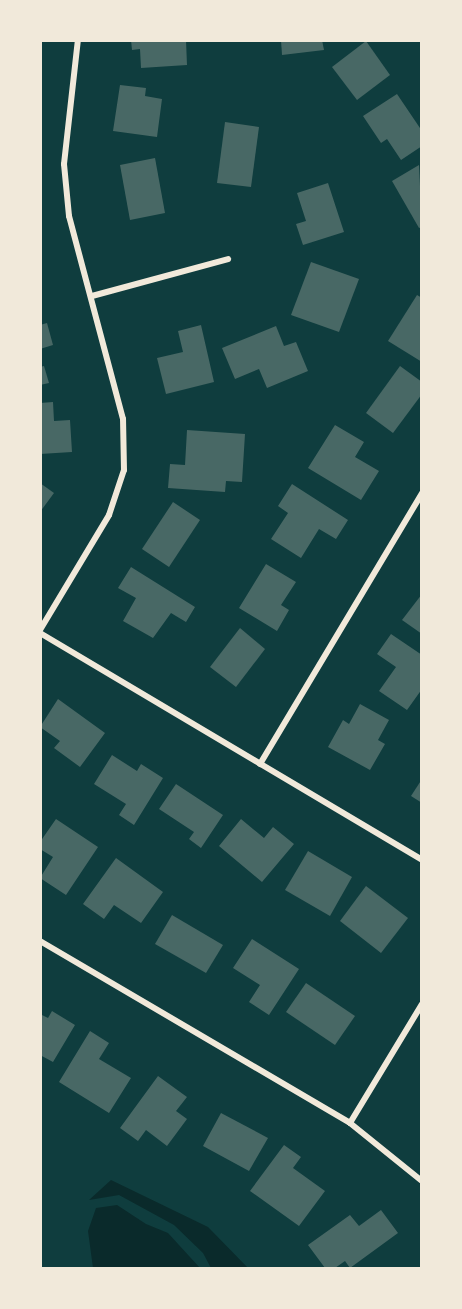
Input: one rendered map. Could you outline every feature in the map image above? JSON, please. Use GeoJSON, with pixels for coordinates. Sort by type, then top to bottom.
{"type":"FeatureCollection","features":[{"type":"Feature","properties":{"kind":"street"},"geometry":{"type":"LineString","coordinates":[[78,40],[64,164],[69,216],[123,419],[123,470],[109,515],[40,631],[422,860]]}},
{"type":"Feature","properties":{"kind":"street"},"geometry":{"type":"LineString","coordinates":[[92,296],[228,259]]}},
{"type":"Feature","properties":{"kind":"street"},"geometry":{"type":"LineString","coordinates":[[261,764],[422,493]]}},
{"type":"Feature","properties":{"kind":"street"},"geometry":{"type":"LineString","coordinates":[[40,941],[350,1123],[422,1181]]}},
{"type":"Feature","properties":{"kind":"street"},"geometry":{"type":"LineString","coordinates":[[350,1123],[422,1004]]}},
{"type":"Feature","properties":{"kind":"water"},"geometry":{"type":"Polygon","coordinates":[[[111,1180],[208,1227],[248,1268],[211,1268],[203,1253],[174,1225],[119,1195],[89,1200],[111,1180]]]}},
{"type":"Feature","properties":{"kind":"water"},"geometry":{"type":"Polygon","coordinates":[[[117,1205],[146,1224],[168,1233],[200,1268],[93,1268],[88,1231],[96,1208],[117,1205]]]}},
{"type":"Feature","properties":{"kind":"building"},"geometry":{"type":"Polygon","coordinates":[[[131,40],[186,40],[187,65],[141,68],[140,49],[132,50],[131,40]]]}},
{"type":"Feature","properties":{"kind":"building"},"geometry":{"type":"Polygon","coordinates":[[[281,40],[322,40],[324,50],[282,55],[281,40]]]}},
{"type":"Feature","properties":{"kind":"building"},"geometry":{"type":"Polygon","coordinates":[[[366,41],[390,75],[357,100],[332,67],[366,41]]]}},
{"type":"Feature","properties":{"kind":"building"},"geometry":{"type":"Polygon","coordinates":[[[120,85],[146,88],[145,96],[162,99],[157,137],[113,131],[120,85]]]}},
{"type":"Feature","properties":{"kind":"building"},"geometry":{"type":"Polygon","coordinates":[[[397,94],[422,131],[422,146],[401,160],[387,139],[381,143],[363,116],[397,94]]]}},
{"type":"Feature","properties":{"kind":"building"},"geometry":{"type":"Polygon","coordinates":[[[225,122],[259,127],[251,187],[217,183],[225,122]]]}},
{"type":"Feature","properties":{"kind":"building"},"geometry":{"type":"Polygon","coordinates":[[[155,158],[165,213],[130,220],[120,165],[155,158]]]}},
{"type":"Feature","properties":{"kind":"building"},"geometry":{"type":"Polygon","coordinates":[[[419,165],[422,227],[419,228],[392,181],[419,165]]]}},
{"type":"Feature","properties":{"kind":"building"},"geometry":{"type":"Polygon","coordinates":[[[328,183],[344,232],[303,245],[296,224],[306,221],[297,193],[328,183]]]}},
{"type":"Feature","properties":{"kind":"building"},"geometry":{"type":"Polygon","coordinates":[[[311,262],[359,279],[339,332],[291,315],[311,262]]]}},
{"type":"Feature","properties":{"kind":"building"},"geometry":{"type":"Polygon","coordinates":[[[417,295],[422,298],[422,362],[388,341],[417,295]]]}},
{"type":"Feature","properties":{"kind":"building"},"geometry":{"type":"Polygon","coordinates":[[[47,323],[53,345],[40,349],[40,325],[47,323]]]}},
{"type":"Feature","properties":{"kind":"building"},"geometry":{"type":"Polygon","coordinates":[[[201,325],[214,382],[166,394],[157,358],[183,352],[178,331],[201,325]]]}},
{"type":"Feature","properties":{"kind":"building"},"geometry":{"type":"Polygon","coordinates":[[[276,326],[284,346],[296,342],[308,371],[267,388],[259,369],[235,379],[222,348],[276,326]]]}},
{"type":"Feature","properties":{"kind":"building"},"geometry":{"type":"Polygon","coordinates":[[[44,366],[49,383],[40,385],[40,367],[44,366]]]}},
{"type":"Feature","properties":{"kind":"building"},"geometry":{"type":"Polygon","coordinates":[[[400,366],[422,382],[422,394],[393,433],[366,413],[400,366]]]}},
{"type":"Feature","properties":{"kind":"building"},"geometry":{"type":"Polygon","coordinates":[[[53,402],[54,421],[70,420],[72,452],[40,454],[40,403],[53,402]]]}},
{"type":"Feature","properties":{"kind":"building"},"geometry":{"type":"Polygon","coordinates":[[[335,425],[364,442],[355,457],[379,471],[361,500],[308,468],[335,425]]]}},
{"type":"Feature","properties":{"kind":"building"},"geometry":{"type":"Polygon","coordinates":[[[187,430],[245,434],[242,482],[226,481],[225,492],[168,488],[170,464],[185,465],[187,430]]]}},
{"type":"Feature","properties":{"kind":"building"},"geometry":{"type":"Polygon","coordinates":[[[40,483],[54,493],[40,512],[40,483]]]}},
{"type":"Feature","properties":{"kind":"building"},"geometry":{"type":"Polygon","coordinates":[[[292,484],[348,520],[336,539],[319,529],[301,558],[271,539],[288,513],[278,506],[292,484]]]}},
{"type":"Feature","properties":{"kind":"building"},"geometry":{"type":"Polygon","coordinates":[[[173,502],[200,520],[169,567],[142,549],[173,502]]]}},
{"type":"Feature","properties":{"kind":"building"},"geometry":{"type":"Polygon","coordinates":[[[266,564],[296,582],[281,605],[289,610],[277,631],[239,608],[266,564]]]}},
{"type":"Feature","properties":{"kind":"building"},"geometry":{"type":"Polygon","coordinates":[[[131,567],[195,607],[186,622],[171,613],[153,638],[123,621],[136,598],[118,588],[131,567]]]}},
{"type":"Feature","properties":{"kind":"building"},"geometry":{"type":"Polygon","coordinates":[[[422,594],[422,634],[402,620],[422,594]]]}},
{"type":"Feature","properties":{"kind":"building"},"geometry":{"type":"Polygon","coordinates":[[[240,628],[265,649],[236,687],[210,667],[240,628]]]}},
{"type":"Feature","properties":{"kind":"building"},"geometry":{"type":"Polygon","coordinates":[[[391,634],[422,655],[422,689],[407,710],[379,691],[396,667],[377,654],[391,634]]]}},
{"type":"Feature","properties":{"kind":"building"},"geometry":{"type":"Polygon","coordinates":[[[58,699],[105,733],[80,767],[54,748],[60,741],[40,727],[58,699]]]}},
{"type":"Feature","properties":{"kind":"building"},"geometry":{"type":"Polygon","coordinates":[[[360,704],[389,720],[378,740],[385,744],[370,770],[328,747],[343,720],[349,724],[360,704]]]}},
{"type":"Feature","properties":{"kind":"building"},"geometry":{"type":"Polygon","coordinates":[[[112,755],[137,771],[141,764],[163,778],[134,825],[119,815],[126,804],[94,784],[112,755]]]}},
{"type":"Feature","properties":{"kind":"building"},"geometry":{"type":"Polygon","coordinates":[[[422,779],[422,803],[411,796],[422,779]]]}},
{"type":"Feature","properties":{"kind":"building"},"geometry":{"type":"Polygon","coordinates":[[[176,784],[223,815],[201,848],[189,839],[194,832],[159,809],[176,784]]]}},
{"type":"Feature","properties":{"kind":"building"},"geometry":{"type":"Polygon","coordinates":[[[56,819],[98,847],[66,895],[40,878],[53,857],[40,849],[40,842],[56,819]]]}},
{"type":"Feature","properties":{"kind":"building"},"geometry":{"type":"Polygon","coordinates":[[[241,819],[264,838],[273,827],[294,844],[262,882],[219,846],[241,819]]]}},
{"type":"Feature","properties":{"kind":"building"},"geometry":{"type":"Polygon","coordinates":[[[308,851],[352,877],[330,916],[285,890],[308,851]]]}},
{"type":"Feature","properties":{"kind":"building"},"geometry":{"type":"Polygon","coordinates":[[[116,858],[163,892],[141,923],[114,905],[104,919],[83,904],[116,858]]]}},
{"type":"Feature","properties":{"kind":"building"},"geometry":{"type":"Polygon","coordinates":[[[366,886],[408,918],[381,953],[340,921],[366,886]]]}},
{"type":"Feature","properties":{"kind":"building"},"geometry":{"type":"Polygon","coordinates":[[[172,915],[223,945],[206,973],[155,944],[172,915]]]}},
{"type":"Feature","properties":{"kind":"building"},"geometry":{"type":"Polygon","coordinates":[[[252,939],[299,969],[269,1015],[249,1002],[260,985],[233,968],[252,939]]]}},
{"type":"Feature","properties":{"kind":"building"},"geometry":{"type":"Polygon","coordinates":[[[306,983],[355,1016],[335,1045],[286,1012],[306,983]]]}},
{"type":"Feature","properties":{"kind":"building"},"geometry":{"type":"Polygon","coordinates":[[[52,1011],[75,1025],[53,1062],[40,1055],[40,1014],[48,1018],[52,1011]]]}},
{"type":"Feature","properties":{"kind":"building"},"geometry":{"type":"Polygon","coordinates":[[[90,1031],[109,1043],[99,1059],[131,1078],[109,1113],[59,1082],[90,1031]]]}},
{"type":"Feature","properties":{"kind":"building"},"geometry":{"type":"Polygon","coordinates":[[[158,1076],[187,1097],[176,1111],[187,1119],[167,1146],[146,1130],[138,1141],[120,1128],[158,1076]]]}},
{"type":"Feature","properties":{"kind":"building"},"geometry":{"type":"Polygon","coordinates":[[[221,1113],[268,1138],[249,1171],[203,1146],[221,1113]]]}},
{"type":"Feature","properties":{"kind":"building"},"geometry":{"type":"Polygon","coordinates":[[[284,1145],[301,1157],[293,1168],[325,1191],[299,1226],[250,1191],[284,1145]]]}},
{"type":"Feature","properties":{"kind":"building"},"geometry":{"type":"Polygon","coordinates":[[[381,1210],[398,1233],[350,1268],[345,1261],[335,1268],[325,1268],[308,1245],[350,1215],[359,1226],[381,1210]]]}}]}
